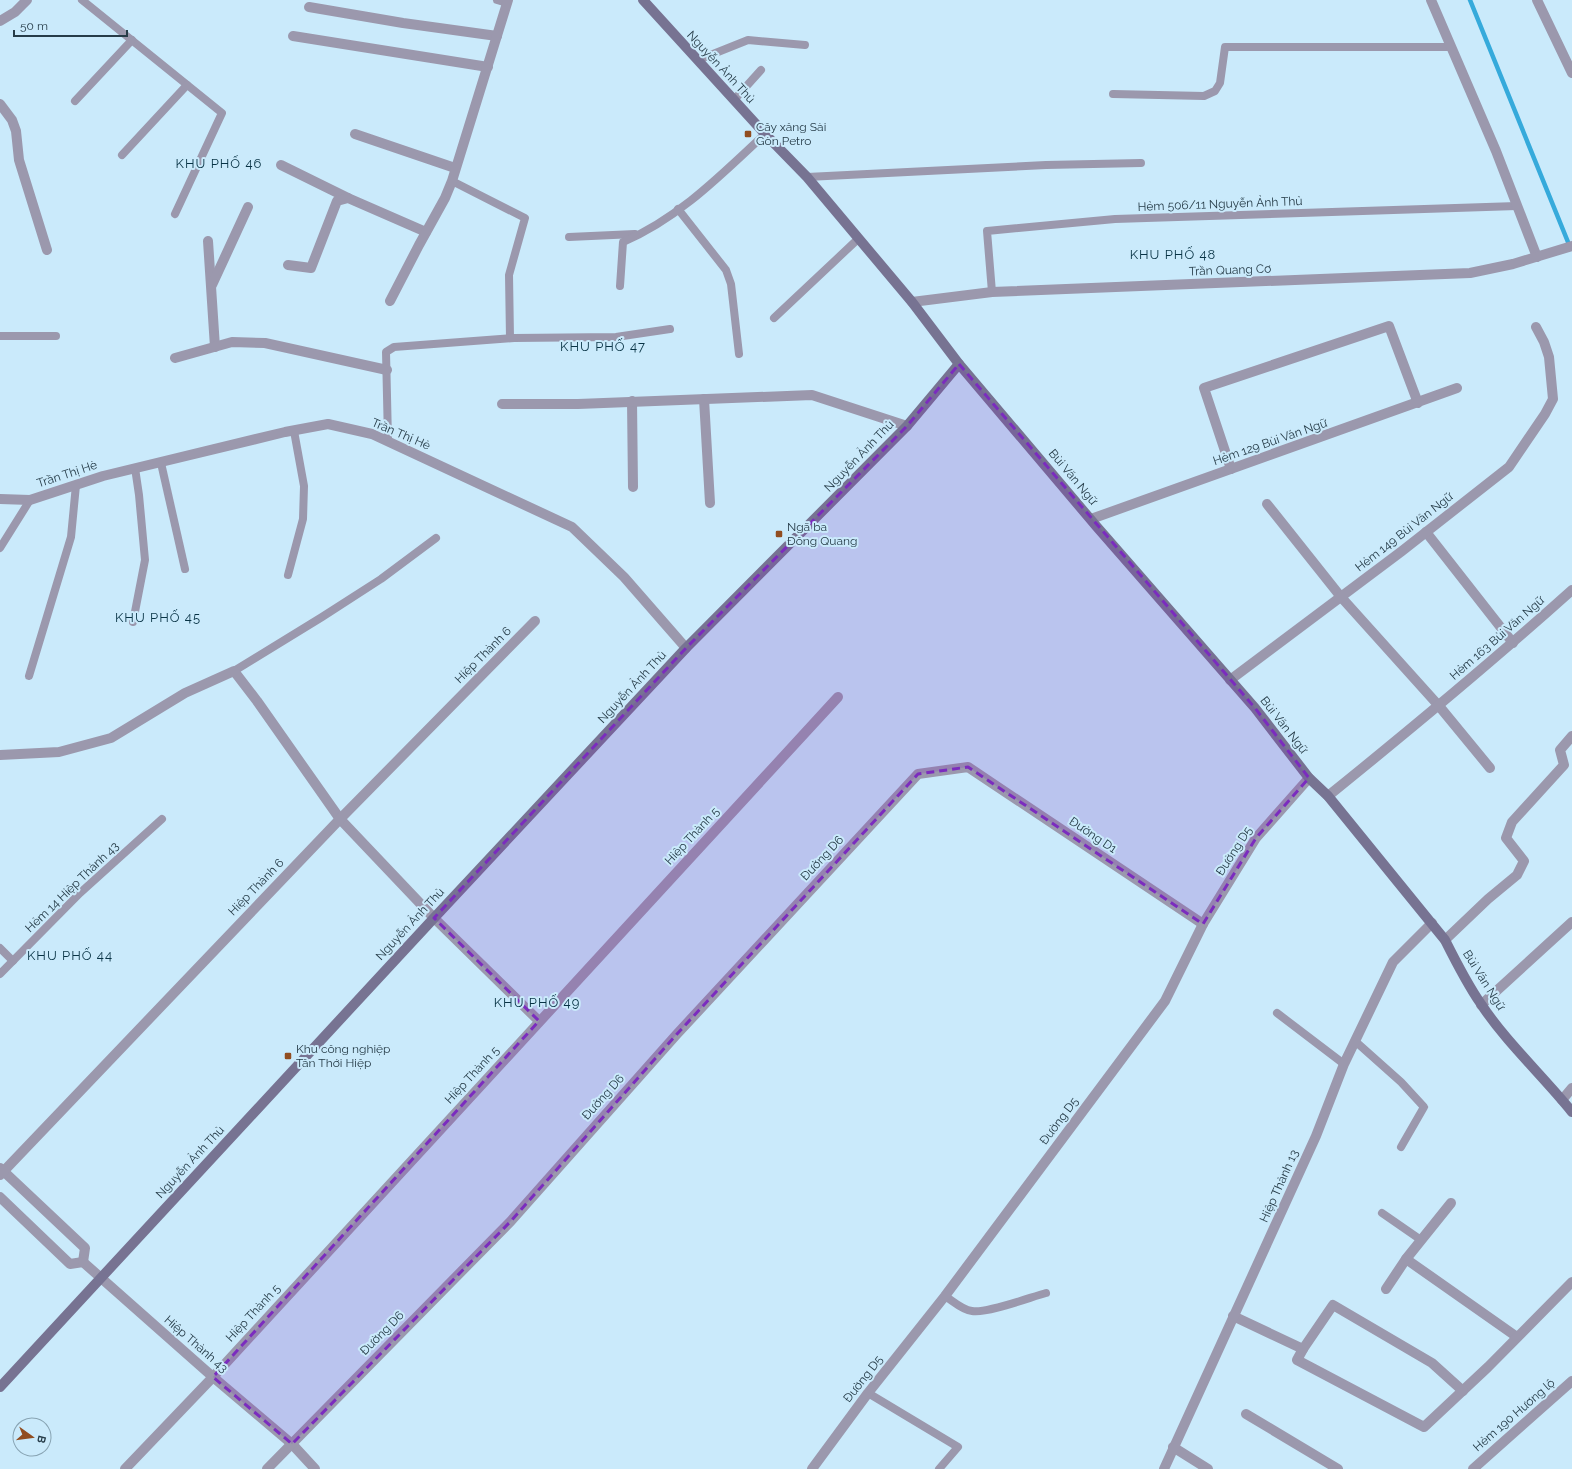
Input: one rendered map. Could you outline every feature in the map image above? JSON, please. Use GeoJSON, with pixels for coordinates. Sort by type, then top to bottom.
{"type":"FeatureCollection","features":[{"type":"Feature","properties":{"kind":"main road","name":"Nguyễn Ảnh Thủ"},"geometry":{"type":"LineString","coordinates":[[0,1387],[686,648],[907,426],[959,364],[912,302],[807,177],[765,134],[643,0]]}},
{"type":"Feature","properties":{"kind":"main road","name":"Bùi Văn Ngữ"},"geometry":{"type":"LineString","coordinates":[[959,364],[1255,708],[1309,778],[1328,796],[1445,940],[1481,1005],[1572,1112]]}},
{"type":"Feature","properties":{"kind":"street"},"geometry":{"type":"LineString","coordinates":[[0,21],[15,12],[27,0]]}},
{"type":"Feature","properties":{"kind":"street"},"geometry":{"type":"LineString","coordinates":[[1431,0],[1496,151],[1537,257]]}},
{"type":"Feature","properties":{"kind":"street"},"geometry":{"type":"LineString","coordinates":[[1537,0],[1572,73]]}},
{"type":"Feature","properties":{"kind":"street"},"geometry":{"type":"LineString","coordinates":[[390,301],[445,198],[452,181],[508,1]]}},
{"type":"Feature","properties":{"kind":"street"},"geometry":{"type":"LineString","coordinates":[[309,7],[403,23],[497,36]]}},
{"type":"Feature","properties":{"kind":"street"},"geometry":{"type":"LineString","coordinates":[[293,36],[488,67]]}},
{"type":"Feature","properties":{"kind":"street"},"geometry":{"type":"LineString","coordinates":[[0,104],[12,120],[16,131],[19,160],[47,250]]}},
{"type":"Feature","properties":{"kind":"street"},"geometry":{"type":"LineString","coordinates":[[355,134],[455,168]]}},
{"type":"Feature","properties":{"kind":"street"},"geometry":{"type":"LineString","coordinates":[[281,165],[348,198],[426,232]]}},
{"type":"Feature","properties":{"kind":"street"},"geometry":{"type":"LineString","coordinates":[[288,264],[311,268],[337,201],[348,198]]}},
{"type":"Feature","properties":{"kind":"street"},"geometry":{"type":"LineString","coordinates":[[211,287],[248,207]]}},
{"type":"Feature","properties":{"kind":"street"},"geometry":{"type":"LineString","coordinates":[[208,241],[215,347]]}},
{"type":"Feature","properties":{"kind":"street","name":"Trần Quang Cơ"},"geometry":{"type":"LineString","coordinates":[[912,302],[992,292],[1470,273],[1513,264],[1572,246]]}},
{"type":"Feature","properties":{"kind":"street"},"geometry":{"type":"LineString","coordinates":[[1230,469],[1204,388],[1389,326],[1418,403]]}},
{"type":"Feature","properties":{"kind":"street","name":"Hẻm 149 Bùi Văn Ngữ"},"geometry":{"type":"LineString","coordinates":[[1230,680],[1341,597],[1509,467],[1545,414],[1553,399],[1549,357],[1544,342],[1536,327]]}},
{"type":"Feature","properties":{"kind":"street"},"geometry":{"type":"LineString","coordinates":[[175,358],[232,342],[265,343],[387,370]]}},
{"type":"Feature","properties":{"kind":"street","name":"Hẻm 129 Bùi Văn Ngữ"},"geometry":{"type":"LineString","coordinates":[[1091,519],[1457,388]]}},
{"type":"Feature","properties":{"kind":"street"},"geometry":{"type":"LineString","coordinates":[[502,404],[578,404],[812,395],[907,426]]}},
{"type":"Feature","properties":{"kind":"street"},"geometry":{"type":"LineString","coordinates":[[704,399],[710,503]]}},
{"type":"Feature","properties":{"kind":"street"},"geometry":{"type":"LineString","coordinates":[[632,402],[633,486]]}},
{"type":"Feature","properties":{"kind":"street","name":"Trần Thị Hè"},"geometry":{"type":"LineString","coordinates":[[0,499],[30,500],[103,476],[328,424],[372,434],[388,440],[572,528],[624,577],[686,648]]}},
{"type":"Feature","properties":{"kind":"street"},"geometry":{"type":"LineString","coordinates":[[1267,504],[1341,597],[1439,706],[1490,768]]}},
{"type":"Feature","properties":{"kind":"street"},"geometry":{"type":"LineString","coordinates":[[1426,532],[1513,643]]}},
{"type":"Feature","properties":{"kind":"street","name":"Hẻm 163 Bùi Văn Ngữ"},"geometry":{"type":"LineString","coordinates":[[1328,796],[1439,706],[1572,590]]}},
{"type":"Feature","properties":{"kind":"street","name":"Hiệp Thành 6"},"geometry":{"type":"LineString","coordinates":[[1,1171],[340,819],[535,621]]}},
{"type":"Feature","properties":{"kind":"street"},"geometry":{"type":"LineString","coordinates":[[0,755],[59,752],[111,738],[185,693],[234,671],[257,701],[340,819],[434,918],[539,1021]]}},
{"type":"Feature","properties":{"kind":"street","name":"Hiệp Thành 5"},"geometry":{"type":"LineString","coordinates":[[125,1469],[213,1377],[838,697]]}},
{"type":"Feature","properties":{"kind":"street"},"geometry":{"type":"LineString","coordinates":[[1445,940],[1488,899],[1518,875],[1524,861],[1506,838],[1512,822],[1564,765],[1560,750],[1572,736]]}},
{"type":"Feature","properties":{"kind":"street","name":"Đường D1"},"geometry":{"type":"LineString","coordinates":[[968,767],[1203,924]]}},
{"type":"Feature","properties":{"kind":"street","name":"Đường D6"},"geometry":{"type":"LineString","coordinates":[[267,1469],[511,1221],[677,1034],[918,774],[968,767]]}},
{"type":"Feature","properties":{"kind":"street","name":"Đường D5"},"geometry":{"type":"LineString","coordinates":[[812,1469],[868,1393],[945,1296],[1165,1001],[1203,924],[1256,838],[1309,778]]}},
{"type":"Feature","properties":{"kind":"street"},"geometry":{"type":"LineString","coordinates":[[1481,1005],[1572,922]]}},
{"type":"Feature","properties":{"kind":"street","name":"Hiệp Thành 13"},"geometry":{"type":"LineString","coordinates":[[1164,1469],[1316,1136],[1344,1064],[1393,962],[1432,923]]}},
{"type":"Feature","properties":{"kind":"street"},"geometry":{"type":"LineString","coordinates":[[1562,1100],[1572,1088]]}},
{"type":"Feature","properties":{"kind":"street"},"geometry":{"type":"LineString","coordinates":[[0,1197],[70,1264],[83,1262],[85,1248],[1,1171]]}},
{"type":"Feature","properties":{"kind":"street"},"geometry":{"type":"LineString","coordinates":[[1386,1289],[1406,1259],[1451,1203]]}},
{"type":"Feature","properties":{"kind":"street"},"geometry":{"type":"LineString","coordinates":[[1406,1259],[1517,1338]]}},
{"type":"Feature","properties":{"kind":"street","name":"Hiệp Thành 43"},"geometry":{"type":"LineString","coordinates":[[83,1262],[213,1377],[292,1444],[315,1469]]}},
{"type":"Feature","properties":{"kind":"street"},"geometry":{"type":"LineString","coordinates":[[1462,1391],[1432,1363],[1333,1305],[1297,1360],[1424,1427],[1462,1391],[1517,1338],[1572,1282]]}},
{"type":"Feature","properties":{"kind":"street"},"geometry":{"type":"LineString","coordinates":[[1233,1316],[1303,1349]]}},
{"type":"Feature","properties":{"kind":"street","name":"Hẻm 190 Hương lộ"},"geometry":{"type":"LineString","coordinates":[[1473,1469],[1572,1381]]}},
{"type":"Feature","properties":{"kind":"street"},"geometry":{"type":"LineString","coordinates":[[1246,1414],[1338,1469]]}},
{"type":"Feature","properties":{"kind":"street"},"geometry":{"type":"LineString","coordinates":[[1173,1447],[1208,1469]]}},
{"type":"Feature","properties":{"kind":"lane"},"geometry":{"type":"LineString","coordinates":[[82,0],[222,114],[175,214]]}},
{"type":"Feature","properties":{"kind":"lane"},"geometry":{"type":"LineString","coordinates":[[497,0],[508,1]]}},
{"type":"Feature","properties":{"kind":"lane"},"geometry":{"type":"LineString","coordinates":[[75,101],[132,40]]}},
{"type":"Feature","properties":{"kind":"lane"},"geometry":{"type":"LineString","coordinates":[[698,60],[748,40],[805,45]]}},
{"type":"Feature","properties":{"kind":"lane"},"geometry":{"type":"LineString","coordinates":[[1113,94],[1204,96],[1215,91],[1220,83],[1225,47],[1450,47]]}},
{"type":"Feature","properties":{"kind":"lane"},"geometry":{"type":"LineString","coordinates":[[734,100],[762,70]]}},
{"type":"Feature","properties":{"kind":"lane"},"geometry":{"type":"LineString","coordinates":[[122,155],[187,85]]}},
{"type":"Feature","properties":{"kind":"lane"},"geometry":{"type":"LineString","coordinates":[[620,286],[623,242],[644,233],[704,190],[765,134]]}},
{"type":"Feature","properties":{"kind":"lane"},"geometry":{"type":"LineString","coordinates":[[807,177],[1046,165],[1141,163]]}},
{"type":"Feature","properties":{"kind":"lane"},"geometry":{"type":"LineString","coordinates":[[452,181],[525,218],[508,275],[510,338]]}},
{"type":"Feature","properties":{"kind":"lane","name":"Hẻm 506/11 Nguyễn Ảnh Thủ"},"geometry":{"type":"LineString","coordinates":[[992,292],[987,230],[1115,219],[1517,206]]}},
{"type":"Feature","properties":{"kind":"lane"},"geometry":{"type":"LineString","coordinates":[[678,209],[726,270],[731,284],[738,354]]}},
{"type":"Feature","properties":{"kind":"lane"},"geometry":{"type":"LineString","coordinates":[[569,237],[644,233]]}},
{"type":"Feature","properties":{"kind":"lane"},"geometry":{"type":"LineString","coordinates":[[774,318],[858,239]]}},
{"type":"Feature","properties":{"kind":"lane"},"geometry":{"type":"LineString","coordinates":[[388,440],[386,352],[394,347],[510,338],[616,337],[670,329]]}},
{"type":"Feature","properties":{"kind":"lane"},"geometry":{"type":"LineString","coordinates":[[0,336],[56,336]]}},
{"type":"Feature","properties":{"kind":"lane"},"geometry":{"type":"LineString","coordinates":[[288,575],[303,519],[304,486],[294,431]]}},
{"type":"Feature","properties":{"kind":"lane"},"geometry":{"type":"LineString","coordinates":[[161,463],[185,569]]}},
{"type":"Feature","properties":{"kind":"lane"},"geometry":{"type":"LineString","coordinates":[[133,622],[145,560],[135,468]]}},
{"type":"Feature","properties":{"kind":"lane"},"geometry":{"type":"LineString","coordinates":[[28,676],[71,537],[76,485]]}},
{"type":"Feature","properties":{"kind":"lane"},"geometry":{"type":"LineString","coordinates":[[0,548],[30,500]]}},
{"type":"Feature","properties":{"kind":"lane"},"geometry":{"type":"LineString","coordinates":[[234,671],[381,579],[436,538]]}},
{"type":"Feature","properties":{"kind":"lane","name":"Hẻm 14 Hiệp Thành 43"},"geometry":{"type":"LineString","coordinates":[[0,974],[80,893],[162,819]]}},
{"type":"Feature","properties":{"kind":"lane"},"geometry":{"type":"LineString","coordinates":[[0,948],[14,961]]}},
{"type":"Feature","properties":{"kind":"lane"},"geometry":{"type":"LineString","coordinates":[[1277,1013],[1344,1064]]}},
{"type":"Feature","properties":{"kind":"lane"},"geometry":{"type":"LineString","coordinates":[[1355,1041],[1401,1082],[1424,1107],[1401,1147]]}},
{"type":"Feature","properties":{"kind":"lane"},"geometry":{"type":"LineString","coordinates":[[1382,1213],[1421,1240]]}},
{"type":"Feature","properties":{"kind":"lane"},"geometry":{"type":"LineString","coordinates":[[945,1296],[967,1310],[977,1312],[989,1310],[1046,1293]]}},
{"type":"Feature","properties":{"kind":"lane"},"geometry":{"type":"LineString","coordinates":[[868,1393],[958,1447],[939,1469]]}},
{"type":"Feature","properties":{"kind":"highlighted area"},"geometry":{"type":"Polygon","coordinates":[[[959,364],[1255,708],[1309,778],[1256,838],[1203,924],[968,767],[918,774],[677,1034],[511,1221],[292,1444],[213,1377],[539,1021],[434,918],[686,648],[907,426],[959,364]]]}},
{"type":"Feature","properties":{"kind":"waterway"},"geometry":{"type":"LineString","coordinates":[[1470,0],[1570,247]]}},
{"type":"Feature","properties":{"kind":"place","name":"Cây xăng Sài Gòn Petro"},"geometry":{"type":"Point","coordinates":[748,134]}},
{"type":"Feature","properties":{"kind":"place","name":"Ngã ba Đông Quang"},"geometry":{"type":"Point","coordinates":[779,534]}},
{"type":"Feature","properties":{"kind":"place","name":"Khu công nghiệp Tân Thới Hiệp"},"geometry":{"type":"Point","coordinates":[288,1056]}},
{"type":"Feature","properties":{"kind":"district","name":"KHU PHỐ 46"},"geometry":{"type":"Point","coordinates":[219,163]}},
{"type":"Feature","properties":{"kind":"district","name":"KHU PHỐ 48"},"geometry":{"type":"Point","coordinates":[1173,254]}},
{"type":"Feature","properties":{"kind":"district","name":"KHU PHỐ 47"},"geometry":{"type":"Point","coordinates":[603,346]}},
{"type":"Feature","properties":{"kind":"district","name":"KHU PHỐ 45"},"geometry":{"type":"Point","coordinates":[158,617]}},
{"type":"Feature","properties":{"kind":"district","name":"KHU PHỐ 44"},"geometry":{"type":"Point","coordinates":[70,955]}},
{"type":"Feature","properties":{"kind":"district","name":"KHU PHỐ 49"},"geometry":{"type":"Point","coordinates":[537,1002]}}]}
